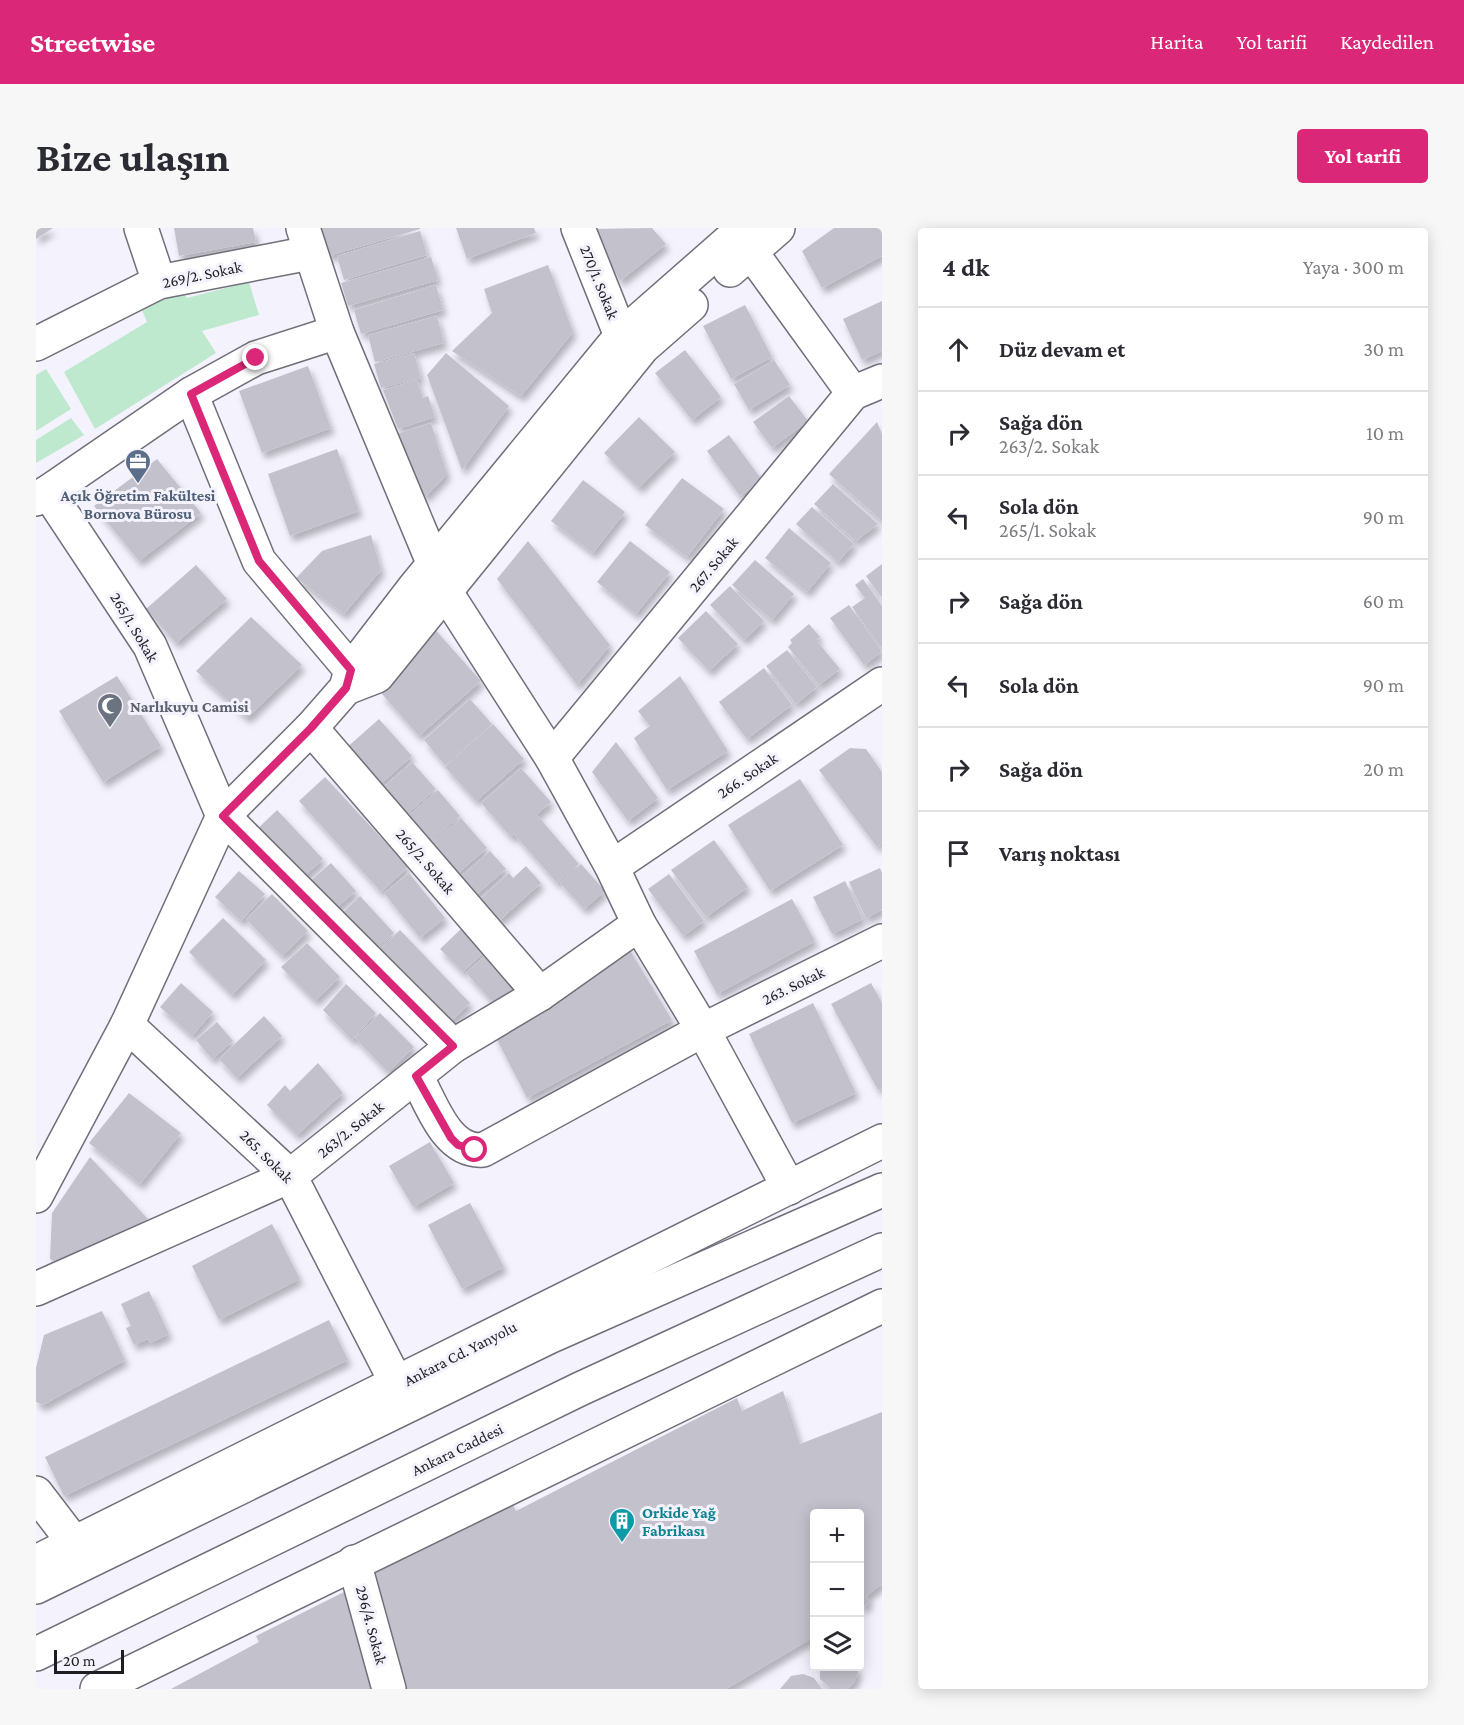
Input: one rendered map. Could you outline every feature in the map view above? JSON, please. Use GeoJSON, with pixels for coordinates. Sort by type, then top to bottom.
{"type":"FeatureCollection","features":[{"type":"Feature","properties":{"kind":"main road"},"geometry":{"type":"LineString","coordinates":[[141,228],[159,282]]}},
{"type":"Feature","properties":{"kind":"main road","name":"270/1. Sokak"},"geometry":{"type":"LineString","coordinates":[[578,228],[621,336]]}},
{"type":"Feature","properties":{"kind":"main road"},"geometry":{"type":"LineString","coordinates":[[440,577],[621,336],[747,240],[778,228]]}},
{"type":"Feature","properties":{"kind":"main road"},"geometry":{"type":"LineString","coordinates":[[306,240],[337,332],[440,577],[552,758],[612,867],[639,924],[703,1030],[789,1188]]}},
{"type":"Feature","properties":{"kind":"main road","name":"269/2. Sokak"},"geometry":{"type":"LineString","coordinates":[[36,344],[159,282],[306,240]]}},
{"type":"Feature","properties":{"kind":"main road"},"geometry":{"type":"LineString","coordinates":[[747,240],[868,387]]}},
{"type":"Feature","properties":{"kind":"main road"},"geometry":{"type":"LineString","coordinates":[[36,1196],[127,1025],[223,816],[311,728],[349,679],[644,347],[747,240]]}},
{"type":"Feature","properties":{"kind":"main road"},"geometry":{"type":"LineString","coordinates":[[42,495],[191,394],[256,358],[337,332]]}},
{"type":"Feature","properties":{"kind":"main road","name":"267. Sokak"},"geometry":{"type":"LineString","coordinates":[[552,758],[868,387]]}},
{"type":"Feature","properties":{"kind":"main road"},"geometry":{"type":"LineString","coordinates":[[191,394],[259,561],[349,679]]}},
{"type":"Feature","properties":{"kind":"main road","name":"265/1. Sokak"},"geometry":{"type":"LineString","coordinates":[[42,495],[150,646],[223,816],[453,1046]]}},
{"type":"Feature","properties":{"kind":"main road","name":"266. Sokak"},"geometry":{"type":"LineString","coordinates":[[612,867],[877,697]]}},
{"type":"Feature","properties":{"kind":"main road","name":"265/2. Sokak"},"geometry":{"type":"LineString","coordinates":[[311,728],[540,993]]}},
{"type":"Feature","properties":{"kind":"main road","name":"263/2. Sokak"},"geometry":{"type":"LineString","coordinates":[[36,1289],[291,1176],[453,1046],[540,993],[639,924]]}},
{"type":"Feature","properties":{"kind":"main road","name":"263. Sokak"},"geometry":{"type":"LineString","coordinates":[[416,1076],[451,1138],[467,1149],[483,1150],[703,1030],[882,941]]}},
{"type":"Feature","properties":{"kind":"main road","name":"265. Sokak"},"geometry":{"type":"LineString","coordinates":[[127,1025],[291,1176],[397,1384]]}},
{"type":"Feature","properties":{"kind":"main road","name":"Ankara Cd. Yanyolu"},"geometry":{"type":"LineString","coordinates":[[36,1562],[882,1141]]}},
{"type":"Feature","properties":{"kind":"main road"},"geometry":{"type":"LineString","coordinates":[[36,1587],[549,1338],[882,1190]]}},
{"type":"Feature","properties":{"kind":"main road","name":"Ankara Caddesi"},"geometry":{"type":"LineString","coordinates":[[36,1654],[580,1389],[882,1250]]}},
{"type":"Feature","properties":{"kind":"main road"},"geometry":{"type":"LineString","coordinates":[[97,1689],[882,1306]]}},
{"type":"Feature","properties":{"kind":"main road"},"geometry":{"type":"LineString","coordinates":[[36,1493],[75,1544]]}},
{"type":"Feature","properties":{"kind":"main road","name":"296/4. Sokak"},"geometry":{"type":"LineString","coordinates":[[354,1562],[389,1689]]}},
{"type":"Feature","properties":{"kind":"green space"},"geometry":{"type":"Polygon","coordinates":[[[169,277],[187,298],[249,282],[259,315],[202,331],[216,353],[95,429],[64,372],[147,322],[135,294],[169,277]]]}},
{"type":"Feature","properties":{"kind":"green space"},"geometry":{"type":"Polygon","coordinates":[[[46,369],[71,409],[36,431],[36,375],[46,369]]]}},
{"type":"Feature","properties":{"kind":"green space"},"geometry":{"type":"Polygon","coordinates":[[[71,418],[84,435],[36,463],[36,440],[71,418]]]}},
{"type":"Feature","properties":{"kind":"building"},"geometry":{"type":"Polygon","coordinates":[[[36,228],[53,228],[36,239],[36,228]]]}},
{"type":"Feature","properties":{"kind":"building"},"geometry":{"type":"Polygon","coordinates":[[[174,228],[253,228],[256,242],[179,256],[174,228]]]}},
{"type":"Feature","properties":{"kind":"building"},"geometry":{"type":"Polygon","coordinates":[[[320,228],[420,228],[420,229],[328,256],[320,228]]]}},
{"type":"Feature","properties":{"kind":"building"},"geometry":{"type":"Polygon","coordinates":[[[456,228],[534,228],[536,233],[467,259],[456,228]]]}},
{"type":"Feature","properties":{"kind":"building"},"geometry":{"type":"Polygon","coordinates":[[[652,228],[666,244],[620,281],[591,229],[652,228]]]}},
{"type":"Feature","properties":{"kind":"building"},"geometry":{"type":"Polygon","coordinates":[[[834,228],[882,228],[882,256],[822,288],[802,251],[834,228]]]}},
{"type":"Feature","properties":{"kind":"building"},"geometry":{"type":"Polygon","coordinates":[[[420,231],[427,255],[344,280],[337,256],[420,231]]]}},
{"type":"Feature","properties":{"kind":"building"},"geometry":{"type":"Polygon","coordinates":[[[431,257],[438,280],[348,306],[341,283],[431,257]]]}},
{"type":"Feature","properties":{"kind":"building"},"geometry":{"type":"Polygon","coordinates":[[[548,265],[573,332],[521,396],[452,351],[492,313],[484,289],[548,265]]]}},
{"type":"Feature","properties":{"kind":"building"},"geometry":{"type":"Polygon","coordinates":[[[436,285],[443,310],[361,334],[354,310],[436,285]]]}},
{"type":"Feature","properties":{"kind":"building"},"geometry":{"type":"Polygon","coordinates":[[[882,301],[882,351],[862,360],[843,319],[882,301]]]}},
{"type":"Feature","properties":{"kind":"building"},"geometry":{"type":"Polygon","coordinates":[[[745,305],[772,357],[731,379],[703,326],[745,305]]]}},
{"type":"Feature","properties":{"kind":"building"},"geometry":{"type":"Polygon","coordinates":[[[437,316],[444,343],[375,362],[368,335],[437,316]]]}},
{"type":"Feature","properties":{"kind":"building"},"geometry":{"type":"Polygon","coordinates":[[[685,350],[721,397],[692,420],[655,373],[685,350]]]}},
{"type":"Feature","properties":{"kind":"building"},"geometry":{"type":"Polygon","coordinates":[[[414,353],[421,378],[381,388],[374,364],[414,353]]]}},
{"type":"Feature","properties":{"kind":"building"},"geometry":{"type":"Polygon","coordinates":[[[446,353],[509,406],[462,470],[427,375],[446,353]]]}},
{"type":"Feature","properties":{"kind":"building"},"geometry":{"type":"Polygon","coordinates":[[[774,360],[790,385],[749,410],[734,384],[774,360]]]}},
{"type":"Feature","properties":{"kind":"building"},"geometry":{"type":"Polygon","coordinates":[[[308,366],[331,428],[262,453],[239,391],[308,366]]]}},
{"type":"Feature","properties":{"kind":"building"},"geometry":{"type":"Polygon","coordinates":[[[417,380],[423,398],[428,396],[435,417],[398,429],[383,390],[417,380]]]}},
{"type":"Feature","properties":{"kind":"building"},"geometry":{"type":"Polygon","coordinates":[[[789,396],[808,421],[772,448],[753,422],[789,396]]]}},
{"type":"Feature","properties":{"kind":"building"},"geometry":{"type":"Polygon","coordinates":[[[639,417],[675,452],[639,488],[604,453],[639,417]]]}},
{"type":"Feature","properties":{"kind":"building"},"geometry":{"type":"Polygon","coordinates":[[[877,422],[882,434],[882,521],[829,474],[877,422]]]}},
{"type":"Feature","properties":{"kind":"building"},"geometry":{"type":"Polygon","coordinates":[[[431,423],[447,474],[424,498],[396,434],[431,423]]]}},
{"type":"Feature","properties":{"kind":"building"},"geometry":{"type":"Polygon","coordinates":[[[729,435],[762,480],[740,496],[707,451],[729,435]]]}},
{"type":"Feature","properties":{"kind":"building"},"geometry":{"type":"Polygon","coordinates":[[[337,449],[359,511],[290,536],[268,474],[337,449]]]}},
{"type":"Feature","properties":{"kind":"building"},"geometry":{"type":"Polygon","coordinates":[[[157,459],[201,513],[139,561],[94,506],[157,459]]]}},
{"type":"Feature","properties":{"kind":"building"},"geometry":{"type":"Polygon","coordinates":[[[682,478],[724,509],[687,557],[645,525],[682,478]]]}},
{"type":"Feature","properties":{"kind":"building"},"geometry":{"type":"Polygon","coordinates":[[[583,480],[625,512],[593,553],[551,521],[583,480]]]}},
{"type":"Feature","properties":{"kind":"building"},"geometry":{"type":"Polygon","coordinates":[[[833,484],[878,524],[856,541],[814,504],[833,484]]]}},
{"type":"Feature","properties":{"kind":"building"},"geometry":{"type":"Polygon","coordinates":[[[812,507],[854,544],[838,562],[796,524],[812,507]]]}},
{"type":"Feature","properties":{"kind":"building"},"geometry":{"type":"Polygon","coordinates":[[[789,528],[831,563],[807,592],[765,558],[789,528]]]}},
{"type":"Feature","properties":{"kind":"building"},"geometry":{"type":"Polygon","coordinates":[[[371,535],[381,570],[344,614],[296,578],[322,551],[371,535]]]}},
{"type":"Feature","properties":{"kind":"building"},"geometry":{"type":"Polygon","coordinates":[[[528,541],[610,645],[577,685],[497,579],[528,541]]]}},
{"type":"Feature","properties":{"kind":"building"},"geometry":{"type":"Polygon","coordinates":[[[630,541],[670,572],[636,614],[597,582],[630,541]]]}},
{"type":"Feature","properties":{"kind":"building"},"geometry":{"type":"Polygon","coordinates":[[[755,560],[794,594],[772,620],[732,585],[755,560]]]}},
{"type":"Feature","properties":{"kind":"building"},"geometry":{"type":"Polygon","coordinates":[[[882,564],[882,598],[866,576],[882,564]]]}},
{"type":"Feature","properties":{"kind":"building"},"geometry":{"type":"Polygon","coordinates":[[[196,565],[227,599],[176,643],[146,609],[196,565]]]}},
{"type":"Feature","properties":{"kind":"building"},"geometry":{"type":"Polygon","coordinates":[[[863,579],[882,606],[882,649],[852,607],[865,598],[855,585],[863,579]]]}},
{"type":"Feature","properties":{"kind":"building"},"geometry":{"type":"Polygon","coordinates":[[[730,586],[764,621],[744,640],[710,605],[730,586]]]}},
{"type":"Feature","properties":{"kind":"building"},"geometry":{"type":"Polygon","coordinates":[[[849,605],[882,652],[864,665],[830,618],[849,605]]]}},
{"type":"Feature","properties":{"kind":"building"},"geometry":{"type":"Polygon","coordinates":[[[706,611],[738,644],[709,671],[678,638],[706,611]]]}},
{"type":"Feature","properties":{"kind":"building"},"geometry":{"type":"Polygon","coordinates":[[[251,617],[302,665],[247,718],[196,671],[251,617]]]}},
{"type":"Feature","properties":{"kind":"building"},"geometry":{"type":"Polygon","coordinates":[[[809,624],[820,637],[816,640],[840,669],[819,685],[788,647],[792,643],[790,640],[809,624]]]}},
{"type":"Feature","properties":{"kind":"building"},"geometry":{"type":"Polygon","coordinates":[[[431,625],[481,681],[419,736],[382,694],[431,625]]]}},
{"type":"Feature","properties":{"kind":"building"},"geometry":{"type":"Polygon","coordinates":[[[787,650],[817,687],[796,704],[766,666],[787,650]]]}},
{"type":"Feature","properties":{"kind":"building"},"geometry":{"type":"Polygon","coordinates":[[[764,668],[792,705],[747,739],[719,702],[764,668]]]}},
{"type":"Feature","properties":{"kind":"building","name":"Narlıkuyu Camisi"},"geometry":{"type":"Polygon","coordinates":[[[117,676],[161,746],[103,782],[59,711],[117,676]]]}},
{"type":"Feature","properties":{"kind":"building"},"geometry":{"type":"Polygon","coordinates":[[[680,676],[728,751],[667,790],[634,738],[650,726],[638,711],[680,676]]]}},
{"type":"Feature","properties":{"kind":"building"},"geometry":{"type":"Polygon","coordinates":[[[470,699],[492,724],[445,765],[424,740],[470,699]]]}},
{"type":"Feature","properties":{"kind":"building"},"geometry":{"type":"Polygon","coordinates":[[[379,719],[412,756],[377,787],[344,750],[379,719]]]}},
{"type":"Feature","properties":{"kind":"building"},"geometry":{"type":"Polygon","coordinates":[[[493,724],[524,759],[476,801],[445,767],[493,724]]]}},
{"type":"Feature","properties":{"kind":"building"},"geometry":{"type":"Polygon","coordinates":[[[616,742],[658,798],[628,821],[592,772],[616,742]]]}},
{"type":"Feature","properties":{"kind":"building"},"geometry":{"type":"Polygon","coordinates":[[[850,748],[866,749],[882,772],[882,843],[877,847],[819,770],[850,748]]]}},
{"type":"Feature","properties":{"kind":"building"},"geometry":{"type":"Polygon","coordinates":[[[412,762],[436,789],[404,817],[380,790],[412,762]]]}},
{"type":"Feature","properties":{"kind":"building"},"geometry":{"type":"Polygon","coordinates":[[[521,768],[551,802],[526,824],[537,815],[579,864],[557,883],[514,834],[511,837],[481,803],[521,768]]]}},
{"type":"Feature","properties":{"kind":"building"},"geometry":{"type":"Polygon","coordinates":[[[325,777],[408,867],[381,892],[299,801],[325,777]]]}},
{"type":"Feature","properties":{"kind":"building"},"geometry":{"type":"Polygon","coordinates":[[[800,779],[843,845],[770,891],[728,825],[800,779]]]}},
{"type":"Feature","properties":{"kind":"building"},"geometry":{"type":"Polygon","coordinates":[[[438,790],[460,816],[429,844],[406,818],[438,790]]]}},
{"type":"Feature","properties":{"kind":"building"},"geometry":{"type":"Polygon","coordinates":[[[277,810],[323,859],[297,883],[251,835],[277,810]]]}},
{"type":"Feature","properties":{"kind":"building"},"geometry":{"type":"Polygon","coordinates":[[[461,818],[487,848],[456,875],[430,845],[461,818]]]}},
{"type":"Feature","properties":{"kind":"building"},"geometry":{"type":"Polygon","coordinates":[[[714,840],[748,887],[706,917],[671,870],[714,840]]]}},
{"type":"Feature","properties":{"kind":"building"},"geometry":{"type":"Polygon","coordinates":[[[490,851],[506,869],[474,897],[458,879],[490,851]]]}},
{"type":"Feature","properties":{"kind":"building"},"geometry":{"type":"Polygon","coordinates":[[[331,863],[356,891],[327,916],[302,888],[331,863]]]}},
{"type":"Feature","properties":{"kind":"building"},"geometry":{"type":"Polygon","coordinates":[[[581,864],[605,891],[584,909],[560,883],[581,864]]]}},
{"type":"Feature","properties":{"kind":"building"},"geometry":{"type":"Polygon","coordinates":[[[526,866],[541,883],[499,921],[480,899],[509,873],[513,878],[526,866]]]}},
{"type":"Feature","properties":{"kind":"building"},"geometry":{"type":"Polygon","coordinates":[[[880,868],[882,910],[866,918],[849,882],[880,868]]]}},
{"type":"Feature","properties":{"kind":"building"},"geometry":{"type":"Polygon","coordinates":[[[239,871],[265,894],[241,921],[215,897],[239,871]]]}},
{"type":"Feature","properties":{"kind":"building"},"geometry":{"type":"Polygon","coordinates":[[[409,873],[445,918],[420,938],[384,893],[409,873]]]}},
{"type":"Feature","properties":{"kind":"building"},"geometry":{"type":"Polygon","coordinates":[[[669,874],[704,921],[683,936],[648,889],[669,874]]]}},
{"type":"Feature","properties":{"kind":"building"},"geometry":{"type":"Polygon","coordinates":[[[845,881],[863,919],[832,934],[813,897],[845,881]]]}},
{"type":"Feature","properties":{"kind":"building"},"geometry":{"type":"Polygon","coordinates":[[[272,894],[308,931],[282,956],[246,919],[272,894]]]}},
{"type":"Feature","properties":{"kind":"building"},"geometry":{"type":"Polygon","coordinates":[[[360,896],[394,933],[369,956],[335,920],[360,896]]]}},
{"type":"Feature","properties":{"kind":"building"},"geometry":{"type":"Polygon","coordinates":[[[792,899],[815,941],[717,994],[694,951],[792,899]]]}},
{"type":"Feature","properties":{"kind":"building"},"geometry":{"type":"Polygon","coordinates":[[[223,918],[266,960],[232,995],[189,952],[223,918]]]}},
{"type":"Feature","properties":{"kind":"building"},"geometry":{"type":"Polygon","coordinates":[[[463,927],[485,951],[463,972],[440,949],[463,927]]]}},
{"type":"Feature","properties":{"kind":"building"},"geometry":{"type":"Polygon","coordinates":[[[400,930],[470,1003],[445,1027],[375,953],[400,930]]]}},
{"type":"Feature","properties":{"kind":"building"},"geometry":{"type":"Polygon","coordinates":[[[625,942],[672,1020],[527,1098],[494,1034],[625,942]]]}},
{"type":"Feature","properties":{"kind":"building"},"geometry":{"type":"Polygon","coordinates":[[[307,943],[340,977],[315,1001],[281,967],[307,943]]]}},
{"type":"Feature","properties":{"kind":"building"},"geometry":{"type":"Polygon","coordinates":[[[491,950],[525,986],[500,1010],[466,973],[491,950]]]}},
{"type":"Feature","properties":{"kind":"building"},"geometry":{"type":"Polygon","coordinates":[[[181,983],[213,1012],[192,1036],[160,1007],[181,983]]]}},
{"type":"Feature","properties":{"kind":"building"},"geometry":{"type":"Polygon","coordinates":[[[871,983],[882,1003],[882,1088],[878,1090],[831,1004],[871,983]]]}},
{"type":"Feature","properties":{"kind":"building"},"geometry":{"type":"Polygon","coordinates":[[[346,984],[376,1013],[352,1040],[323,1010],[346,984]]]}},
{"type":"Feature","properties":{"kind":"building"},"geometry":{"type":"Polygon","coordinates":[[[813,1003],[856,1093],[792,1123],[749,1034],[813,1003]]]}},
{"type":"Feature","properties":{"kind":"building"},"geometry":{"type":"Polygon","coordinates":[[[380,1013],[414,1047],[388,1072],[355,1038],[380,1013]]]}},
{"type":"Feature","properties":{"kind":"building"},"geometry":{"type":"Polygon","coordinates":[[[264,1016],[282,1036],[237,1078],[219,1059],[264,1016]]]}},
{"type":"Feature","properties":{"kind":"building"},"geometry":{"type":"Polygon","coordinates":[[[217,1022],[233,1041],[212,1059],[196,1040],[217,1022]]]}},
{"type":"Feature","properties":{"kind":"building"},"geometry":{"type":"Polygon","coordinates":[[[318,1063],[343,1093],[297,1135],[267,1105],[285,1085],[290,1091],[318,1063]]]}},
{"type":"Feature","properties":{"kind":"building"},"geometry":{"type":"Polygon","coordinates":[[[129,1093],[181,1133],[140,1184],[89,1143],[129,1093]]]}},
{"type":"Feature","properties":{"kind":"building"},"geometry":{"type":"Polygon","coordinates":[[[430,1142],[454,1183],[413,1207],[389,1166],[430,1142]]]}},
{"type":"Feature","properties":{"kind":"building"},"geometry":{"type":"Polygon","coordinates":[[[90,1157],[148,1219],[58,1264],[50,1259],[52,1213],[90,1157]]]}},
{"type":"Feature","properties":{"kind":"building"},"geometry":{"type":"Polygon","coordinates":[[[470,1203],[504,1267],[462,1289],[428,1225],[470,1203]]]}},
{"type":"Feature","properties":{"kind":"building"},"geometry":{"type":"Polygon","coordinates":[[[272,1224],[300,1279],[219,1320],[192,1266],[272,1224]]]}},
{"type":"Feature","properties":{"kind":"building"},"geometry":{"type":"Polygon","coordinates":[[[149,1291],[169,1334],[150,1343],[148,1339],[134,1345],[126,1328],[131,1326],[121,1304],[149,1291]]]}},
{"type":"Feature","properties":{"kind":"building"},"geometry":{"type":"Polygon","coordinates":[[[102,1311],[125,1360],[43,1405],[36,1402],[36,1368],[44,1335],[102,1311]]]}},
{"type":"Feature","properties":{"kind":"building"},"geometry":{"type":"Polygon","coordinates":[[[329,1320],[348,1360],[64,1496],[45,1457],[329,1320]]]}},
{"type":"Feature","properties":{"kind":"building","name":"Orkide Yağ Fabrikası"},"geometry":{"type":"Polygon","coordinates":[[[783,1391],[800,1444],[882,1412],[882,1584],[866,1596],[870,1602],[864,1606],[864,1509],[810,1509],[810,1639],[726,1689],[397,1689],[367,1575],[512,1503],[516,1511],[737,1398],[742,1411],[783,1391]]]}},
{"type":"Feature","properties":{"kind":"building"},"geometry":{"type":"Polygon","coordinates":[[[352,1588],[376,1689],[171,1689],[259,1642],[256,1636],[352,1588]]]}},
{"type":"Feature","properties":{"kind":"building"},"geometry":{"type":"Polygon","coordinates":[[[820,1671],[858,1671],[854,1683],[847,1689],[831,1689],[820,1679],[820,1671]]]}},
{"type":"Feature","properties":{"kind":"building"},"geometry":{"type":"Polygon","coordinates":[[[803,1674],[814,1678],[822,1689],[780,1689],[791,1676],[803,1674]]]}},
{"type":"Feature","properties":{"kind":"place","name":"Açık Öğretim Fakültesi Bornova Bürosu"},"geometry":{"type":"Point","coordinates":[138,485]}},
{"type":"Feature","properties":{"kind":"place","name":"Narlıkuyu Camisi"},"geometry":{"type":"Point","coordinates":[110,729]}},
{"type":"Feature","properties":{"kind":"place","name":"Orkide Yağ Fabrikası"},"geometry":{"type":"Point","coordinates":[622,1544]}},
{"type":"Feature","properties":{"kind":"route"},"geometry":{"type":"LineString","coordinates":[[256,358],[191,394],[259,561],[351,670],[346,688],[311,728],[223,816],[453,1046],[416,1076],[451,1138],[458,1145],[475,1150]]}}]}
